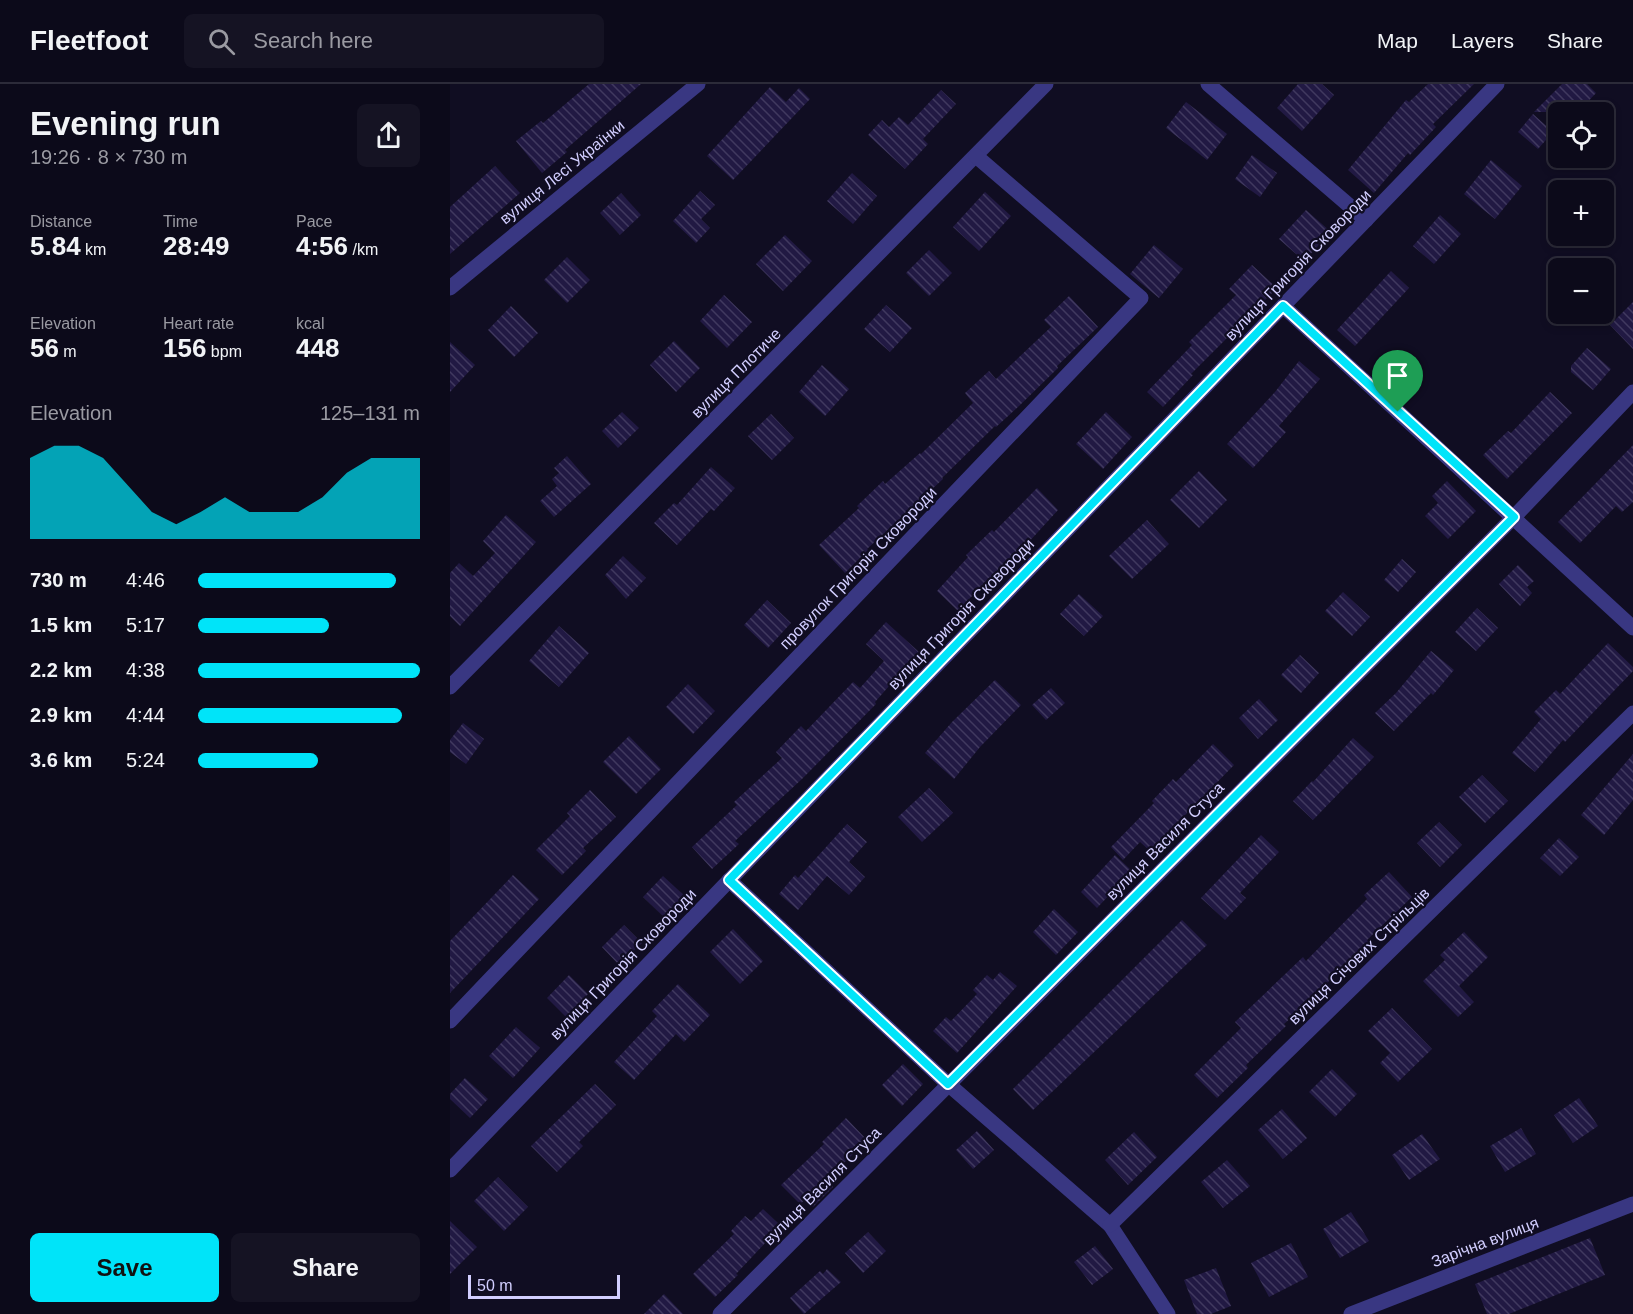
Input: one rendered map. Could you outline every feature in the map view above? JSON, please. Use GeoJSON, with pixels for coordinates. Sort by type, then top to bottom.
{"type":"FeatureCollection","features":[{"type":"Feature","properties":{"kind":"street","name":"вулиця Лесі Українки"},"geometry":{"type":"LineString","coordinates":[[450,288],[698,84]]}},
{"type":"Feature","properties":{"kind":"street","name":"вулиця Плотиче"},"geometry":{"type":"LineString","coordinates":[[450,687],[1046,84]]}},
{"type":"Feature","properties":{"kind":"street"},"geometry":{"type":"LineString","coordinates":[[1208,84],[1366,220]]}},
{"type":"Feature","properties":{"kind":"street","name":"вулиця Григорія Сковороди"},"geometry":{"type":"LineString","coordinates":[[450,1170],[1497,84]]}},
{"type":"Feature","properties":{"kind":"street","name":"провулок Григорія Сковороди"},"geometry":{"type":"LineString","coordinates":[[450,1021],[1141,298],[976,156]]}},
{"type":"Feature","properties":{"kind":"street"},"geometry":{"type":"LineString","coordinates":[[1283,306],[1633,628]]}},
{"type":"Feature","properties":{"kind":"street","name":"вулиця Василя Стуса"},"geometry":{"type":"LineString","coordinates":[[720,1314],[1514,517],[1633,392]]}},
{"type":"Feature","properties":{"kind":"street","name":"вулиця Січових Стрільців"},"geometry":{"type":"LineString","coordinates":[[1110,1225],[1633,713]]}},
{"type":"Feature","properties":{"kind":"street"},"geometry":{"type":"LineString","coordinates":[[729,880],[948,1084],[1110,1225],[1168,1314]]}},
{"type":"Feature","properties":{"kind":"street","name":"Зарічна вулиця"},"geometry":{"type":"LineString","coordinates":[[1351,1314],[1633,1204]]}},
{"type":"Feature","properties":{"kind":"building"},"geometry":{"type":"Polygon","coordinates":[[[589,84],[641,84],[542,173],[516,141],[541,121],[543,123],[589,84]]]}},
{"type":"Feature","properties":{"kind":"building"},"geometry":{"type":"Polygon","coordinates":[[[1298,84],[1322,84],[1334,95],[1302,131],[1277,108],[1298,84]]]}},
{"type":"Feature","properties":{"kind":"building"},"geometry":{"type":"Polygon","coordinates":[[[1428,84],[1474,84],[1433,124],[1436,127],[1410,155],[1408,153],[1374,193],[1348,170],[1406,100],[1409,102],[1428,84]]]}},
{"type":"Feature","properties":{"kind":"building"},"geometry":{"type":"Polygon","coordinates":[[[1562,84],[1587,84],[1596,93],[1587,102],[1548,102],[1548,112],[1534,112],[1562,84]]]}},
{"type":"Feature","properties":{"kind":"building"},"geometry":{"type":"Polygon","coordinates":[[[770,87],[786,102],[799,88],[810,99],[733,180],[707,156],[770,87]]]}},
{"type":"Feature","properties":{"kind":"building"},"geometry":{"type":"Polygon","coordinates":[[[941,90],[956,104],[923,139],[928,144],[905,169],[868,135],[882,120],[889,127],[899,117],[908,125],[941,90]]]}},
{"type":"Feature","properties":{"kind":"building"},"geometry":{"type":"Polygon","coordinates":[[[1186,102],[1227,134],[1207,160],[1166,128],[1186,102]]]}},
{"type":"Feature","properties":{"kind":"building"},"geometry":{"type":"Polygon","coordinates":[[[1533,114],[1548,128],[1548,138],[1538,149],[1518,132],[1533,114]]]}},
{"type":"Feature","properties":{"kind":"building"},"geometry":{"type":"Polygon","coordinates":[[[1252,155],[1277,173],[1260,197],[1235,179],[1252,155]]]}},
{"type":"Feature","properties":{"kind":"building"},"geometry":{"type":"Polygon","coordinates":[[[1491,160],[1522,186],[1495,219],[1464,194],[1491,160]]]}},
{"type":"Feature","properties":{"kind":"building"},"geometry":{"type":"Polygon","coordinates":[[[495,166],[520,193],[450,254],[450,207],[495,166]]]}},
{"type":"Feature","properties":{"kind":"building"},"geometry":{"type":"Polygon","coordinates":[[[852,173],[877,196],[853,224],[827,201],[852,173]]]}},
{"type":"Feature","properties":{"kind":"building"},"geometry":{"type":"Polygon","coordinates":[[[700,191],[715,205],[701,219],[710,228],[696,243],[673,221],[700,191]]]}},
{"type":"Feature","properties":{"kind":"building"},"geometry":{"type":"Polygon","coordinates":[[[985,192],[1011,216],[979,251],[953,227],[985,192]]]}},
{"type":"Feature","properties":{"kind":"building"},"geometry":{"type":"Polygon","coordinates":[[[621,193],[641,215],[620,235],[600,213],[621,193]]]}},
{"type":"Feature","properties":{"kind":"building"},"geometry":{"type":"Polygon","coordinates":[[[1306,210],[1331,232],[1304,261],[1279,239],[1306,210]]]}},
{"type":"Feature","properties":{"kind":"building"},"geometry":{"type":"Polygon","coordinates":[[[1440,215],[1461,234],[1434,264],[1413,246],[1440,215]]]}},
{"type":"Feature","properties":{"kind":"building"},"geometry":{"type":"Polygon","coordinates":[[[785,235],[812,261],[783,291],[756,264],[785,235]]]}},
{"type":"Feature","properties":{"kind":"building"},"geometry":{"type":"Polygon","coordinates":[[[1154,245],[1183,269],[1159,298],[1130,274],[1154,245]]]}},
{"type":"Feature","properties":{"kind":"building"},"geometry":{"type":"Polygon","coordinates":[[[929,250],[952,273],[929,296],[906,273],[929,250]]]}},
{"type":"Feature","properties":{"kind":"building"},"geometry":{"type":"Polygon","coordinates":[[[567,257],[590,280],[567,303],[544,280],[567,257]]]}},
{"type":"Feature","properties":{"kind":"building"},"geometry":{"type":"Polygon","coordinates":[[[1252,265],[1277,288],[1191,374],[1193,375],[1163,407],[1147,392],[1192,345],[1189,342],[1236,295],[1229,289],[1252,265]]]}},
{"type":"Feature","properties":{"kind":"building"},"geometry":{"type":"Polygon","coordinates":[[[1391,271],[1409,288],[1355,346],[1337,330],[1391,271]]]}},
{"type":"Feature","properties":{"kind":"building"},"geometry":{"type":"Polygon","coordinates":[[[724,295],[752,322],[727,348],[700,321],[724,295]]]}},
{"type":"Feature","properties":{"kind":"building"},"geometry":{"type":"Polygon","coordinates":[[[1069,296],[1098,327],[1019,406],[995,426],[943,479],[867,549],[845,573],[819,545],[859,508],[857,506],[883,481],[885,484],[921,454],[973,403],[965,393],[989,371],[996,379],[1051,327],[1044,320],[1069,296]]]}},
{"type":"Feature","properties":{"kind":"building"},"geometry":{"type":"Polygon","coordinates":[[[1633,302],[1633,349],[1610,325],[1614,324],[1614,321],[1633,302]]]}},
{"type":"Feature","properties":{"kind":"building"},"geometry":{"type":"Polygon","coordinates":[[[886,305],[912,328],[890,352],[864,329],[886,305]]]}},
{"type":"Feature","properties":{"kind":"building"},"geometry":{"type":"Polygon","coordinates":[[[511,306],[538,333],[514,357],[488,330],[511,306]]]}},
{"type":"Feature","properties":{"kind":"building"},"geometry":{"type":"Polygon","coordinates":[[[674,341],[700,368],[676,392],[650,365],[674,341]]]}},
{"type":"Feature","properties":{"kind":"building"},"geometry":{"type":"Polygon","coordinates":[[[450,342],[475,365],[450,392],[450,342]]]}},
{"type":"Feature","properties":{"kind":"building"},"geometry":{"type":"Polygon","coordinates":[[[1587,348],[1611,369],[1593,390],[1571,372],[1571,366],[1587,348]]]}},
{"type":"Feature","properties":{"kind":"building"},"geometry":{"type":"Polygon","coordinates":[[[1299,361],[1320,379],[1279,426],[1286,432],[1253,468],[1227,444],[1275,392],[1299,361]]]}},
{"type":"Feature","properties":{"kind":"building"},"geometry":{"type":"Polygon","coordinates":[[[822,365],[849,389],[825,416],[799,392],[822,365]]]}},
{"type":"Feature","properties":{"kind":"building"},"geometry":{"type":"Polygon","coordinates":[[[1550,392],[1572,413],[1507,479],[1483,455],[1508,431],[1511,433],[1550,392]]]}},
{"type":"Feature","properties":{"kind":"building"},"geometry":{"type":"Polygon","coordinates":[[[622,412],[639,428],[618,448],[602,431],[622,412]]]}},
{"type":"Feature","properties":{"kind":"building"},"geometry":{"type":"Polygon","coordinates":[[[1106,412],[1132,437],[1103,469],[1076,444],[1106,412]]]}},
{"type":"Feature","properties":{"kind":"building"},"geometry":{"type":"Polygon","coordinates":[[[771,414],[794,438],[772,460],[748,436],[771,414]]]}},
{"type":"Feature","properties":{"kind":"building"},"geometry":{"type":"Polygon","coordinates":[[[1633,445],[1633,502],[1622,512],[1616,506],[1580,543],[1558,522],[1633,445]]]}},
{"type":"Feature","properties":{"kind":"building"},"geometry":{"type":"Polygon","coordinates":[[[567,456],[591,484],[554,517],[540,501],[557,486],[552,479],[559,473],[554,468],[567,456]]]}},
{"type":"Feature","properties":{"kind":"building"},"geometry":{"type":"Polygon","coordinates":[[[711,467],[735,488],[714,511],[711,509],[677,545],[654,523],[674,503],[677,505],[711,467]]]}},
{"type":"Feature","properties":{"kind":"building"},"geometry":{"type":"Polygon","coordinates":[[[1199,471],[1227,500],[1199,528],[1170,500],[1199,471]]]}},
{"type":"Feature","properties":{"kind":"building"},"geometry":{"type":"Polygon","coordinates":[[[1447,481],[1476,511],[1448,539],[1425,516],[1438,503],[1432,496],[1447,481]]]}},
{"type":"Feature","properties":{"kind":"building"},"geometry":{"type":"Polygon","coordinates":[[[1037,488],[1058,510],[1017,555],[991,580],[989,578],[958,611],[937,591],[968,557],[966,555],[992,530],[994,532],[1037,488]]]}},
{"type":"Feature","properties":{"kind":"building"},"geometry":{"type":"Polygon","coordinates":[[[506,515],[536,542],[460,626],[450,616],[450,573],[459,563],[473,576],[495,553],[483,541],[506,515]]]}},
{"type":"Feature","properties":{"kind":"building"},"geometry":{"type":"Polygon","coordinates":[[[1147,520],[1169,544],[1132,579],[1109,556],[1147,520]]]}},
{"type":"Feature","properties":{"kind":"building"},"geometry":{"type":"Polygon","coordinates":[[[623,556],[646,578],[626,599],[605,575],[623,556]]]}},
{"type":"Feature","properties":{"kind":"building"},"geometry":{"type":"Polygon","coordinates":[[[1402,559],[1416,572],[1398,592],[1384,580],[1402,559]]]}},
{"type":"Feature","properties":{"kind":"building"},"geometry":{"type":"Polygon","coordinates":[[[1518,565],[1534,581],[1527,587],[1532,593],[1520,606],[1499,584],[1518,565]]]}},
{"type":"Feature","properties":{"kind":"building"},"geometry":{"type":"Polygon","coordinates":[[[1343,592],[1370,617],[1352,636],[1325,611],[1343,592]]]}},
{"type":"Feature","properties":{"kind":"building"},"geometry":{"type":"Polygon","coordinates":[[[1079,594],[1103,616],[1084,636],[1060,614],[1079,594]]]}},
{"type":"Feature","properties":{"kind":"building"},"geometry":{"type":"Polygon","coordinates":[[[767,600],[791,623],[768,648],[744,625],[767,600]]]}},
{"type":"Feature","properties":{"kind":"building"},"geometry":{"type":"Polygon","coordinates":[[[1477,608],[1498,628],[1476,651],[1455,632],[1477,608]]]}},
{"type":"Feature","properties":{"kind":"building"},"geometry":{"type":"Polygon","coordinates":[[[886,622],[919,652],[875,702],[876,704],[802,779],[735,841],[739,844],[712,869],[692,847],[737,805],[734,802],[782,758],[776,752],[801,726],[806,731],[853,682],[860,688],[884,661],[866,644],[886,622]]]}},
{"type":"Feature","properties":{"kind":"building"},"geometry":{"type":"Polygon","coordinates":[[[559,626],[589,653],[559,687],[529,661],[559,626]]]}},
{"type":"Feature","properties":{"kind":"building"},"geometry":{"type":"Polygon","coordinates":[[[1608,643],[1633,667],[1633,671],[1565,742],[1563,740],[1535,772],[1512,753],[1541,719],[1534,712],[1556,690],[1560,694],[1608,643]]]}},
{"type":"Feature","properties":{"kind":"building"},"geometry":{"type":"Polygon","coordinates":[[[1431,651],[1454,670],[1433,695],[1431,693],[1394,731],[1375,713],[1396,693],[1431,651]]]}},
{"type":"Feature","properties":{"kind":"building"},"geometry":{"type":"Polygon","coordinates":[[[1300,655],[1319,673],[1301,693],[1281,675],[1300,655]]]}},
{"type":"Feature","properties":{"kind":"building"},"geometry":{"type":"Polygon","coordinates":[[[995,680],[1021,705],[980,747],[954,779],[925,753],[952,722],[995,680]]]}},
{"type":"Feature","properties":{"kind":"building"},"geometry":{"type":"Polygon","coordinates":[[[688,684],[715,711],[693,734],[666,707],[688,684]]]}},
{"type":"Feature","properties":{"kind":"building"},"geometry":{"type":"Polygon","coordinates":[[[1051,688],[1065,703],[1046,720],[1032,705],[1051,688]]]}},
{"type":"Feature","properties":{"kind":"building"},"geometry":{"type":"Polygon","coordinates":[[[1259,699],[1278,720],[1258,739],[1239,718],[1259,699]]]}},
{"type":"Feature","properties":{"kind":"building"},"geometry":{"type":"Polygon","coordinates":[[[463,723],[484,739],[466,764],[450,752],[450,740],[463,723]]]}},
{"type":"Feature","properties":{"kind":"building"},"geometry":{"type":"Polygon","coordinates":[[[629,736],[661,769],[636,794],[603,762],[629,736]]]}},
{"type":"Feature","properties":{"kind":"building"},"geometry":{"type":"Polygon","coordinates":[[[1353,738],[1374,757],[1313,820],[1293,801],[1353,738]]]}},
{"type":"Feature","properties":{"kind":"building"},"geometry":{"type":"Polygon","coordinates":[[[1213,744],[1234,765],[1150,851],[1140,842],[1123,860],[1111,847],[1154,803],[1152,801],[1173,779],[1176,782],[1213,744]]]}},
{"type":"Feature","properties":{"kind":"building"},"geometry":{"type":"Polygon","coordinates":[[[1633,754],[1633,800],[1604,835],[1581,815],[1633,754]]]}},
{"type":"Feature","properties":{"kind":"building"},"geometry":{"type":"Polygon","coordinates":[[[1482,775],[1508,801],[1485,823],[1459,797],[1482,775]]]}},
{"type":"Feature","properties":{"kind":"building"},"geometry":{"type":"Polygon","coordinates":[[[929,788],[953,813],[922,842],[898,817],[929,788]]]}},
{"type":"Feature","properties":{"kind":"building"},"geometry":{"type":"Polygon","coordinates":[[[590,790],[616,817],[583,848],[586,851],[562,875],[536,850],[570,816],[567,813],[590,790]]]}},
{"type":"Feature","properties":{"kind":"building"},"geometry":{"type":"Polygon","coordinates":[[[1439,822],[1462,845],[1440,867],[1417,843],[1439,822]]]}},
{"type":"Feature","properties":{"kind":"building"},"geometry":{"type":"Polygon","coordinates":[[[847,824],[867,842],[849,862],[865,877],[849,895],[827,876],[798,910],[779,894],[795,875],[798,878],[847,824]]]}},
{"type":"Feature","properties":{"kind":"building"},"geometry":{"type":"Polygon","coordinates":[[[1261,835],[1279,852],[1240,893],[1246,898],[1225,920],[1201,898],[1261,835]]]}},
{"type":"Feature","properties":{"kind":"building"},"geometry":{"type":"Polygon","coordinates":[[[1559,838],[1579,857],[1560,876],[1540,858],[1559,838]]]}},
{"type":"Feature","properties":{"kind":"building"},"geometry":{"type":"Polygon","coordinates":[[[1115,855],[1132,871],[1097,908],[1081,892],[1115,855]]]}},
{"type":"Feature","properties":{"kind":"building"},"geometry":{"type":"Polygon","coordinates":[[[1389,872],[1412,897],[1367,940],[1369,942],[1327,983],[1328,985],[1284,1024],[1286,1026],[1246,1065],[1248,1068],[1217,1098],[1194,1075],[1241,1028],[1235,1022],[1303,957],[1306,961],[1367,899],[1364,895],[1389,872]]]}},
{"type":"Feature","properties":{"kind":"building"},"geometry":{"type":"Polygon","coordinates":[[[513,875],[539,899],[450,993],[450,941],[513,875]]]}},
{"type":"Feature","properties":{"kind":"building"},"geometry":{"type":"Polygon","coordinates":[[[663,876],[687,898],[666,919],[643,897],[663,876]]]}},
{"type":"Feature","properties":{"kind":"building"},"geometry":{"type":"Polygon","coordinates":[[[1054,909],[1078,932],[1056,955],[1033,932],[1054,909]]]}},
{"type":"Feature","properties":{"kind":"building"},"geometry":{"type":"Polygon","coordinates":[[[1182,920],[1207,945],[1033,1110],[1013,1089],[1182,920]]]}},
{"type":"Feature","properties":{"kind":"building"},"geometry":{"type":"Polygon","coordinates":[[[624,925],[642,943],[619,965],[602,947],[624,925]]]}},
{"type":"Feature","properties":{"kind":"building"},"geometry":{"type":"Polygon","coordinates":[[[733,929],[763,961],[740,984],[710,952],[733,929]]]}},
{"type":"Feature","properties":{"kind":"building"},"geometry":{"type":"Polygon","coordinates":[[[1464,932],[1488,957],[1459,986],[1474,1002],[1458,1017],[1423,981],[1445,960],[1440,955],[1464,932]]]}},
{"type":"Feature","properties":{"kind":"building"},"geometry":{"type":"Polygon","coordinates":[[[1000,972],[1017,986],[957,1053],[933,1031],[946,1017],[951,1021],[977,994],[973,990],[987,975],[993,980],[1000,972]]]}},
{"type":"Feature","properties":{"kind":"building"},"geometry":{"type":"Polygon","coordinates":[[[569,975],[588,994],[566,1017],[547,998],[569,975]]]}},
{"type":"Feature","properties":{"kind":"building"},"geometry":{"type":"Polygon","coordinates":[[[678,984],[710,1015],[684,1042],[676,1034],[634,1080],[614,1062],[657,1016],[652,1011],[678,984]]]}},
{"type":"Feature","properties":{"kind":"building"},"geometry":{"type":"Polygon","coordinates":[[[1392,1008],[1432,1049],[1398,1082],[1380,1063],[1390,1053],[1368,1031],[1392,1008]]]}},
{"type":"Feature","properties":{"kind":"building"},"geometry":{"type":"Polygon","coordinates":[[[516,1027],[540,1048],[513,1078],[489,1056],[516,1027]]]}},
{"type":"Feature","properties":{"kind":"building"},"geometry":{"type":"Polygon","coordinates":[[[903,1064],[923,1084],[902,1106],[882,1085],[903,1064]]]}},
{"type":"Feature","properties":{"kind":"building"},"geometry":{"type":"Polygon","coordinates":[[[1332,1069],[1357,1094],[1335,1117],[1309,1092],[1332,1069]]]}},
{"type":"Feature","properties":{"kind":"building"},"geometry":{"type":"Polygon","coordinates":[[[465,1078],[488,1099],[470,1118],[450,1099],[450,1094],[465,1078]]]}},
{"type":"Feature","properties":{"kind":"building"},"geometry":{"type":"Polygon","coordinates":[[[595,1084],[616,1105],[579,1142],[583,1146],[557,1172],[531,1146],[595,1084]]]}},
{"type":"Feature","properties":{"kind":"building"},"geometry":{"type":"Polygon","coordinates":[[[1579,1098],[1598,1126],[1573,1143],[1554,1115],[1579,1098]]]}},
{"type":"Feature","properties":{"kind":"building"},"geometry":{"type":"Polygon","coordinates":[[[1282,1109],[1307,1138],[1283,1159],[1258,1130],[1282,1109]]]}},
{"type":"Feature","properties":{"kind":"building"},"geometry":{"type":"Polygon","coordinates":[[[846,1118],[867,1140],[827,1180],[833,1187],[813,1207],[806,1199],[800,1204],[781,1185],[824,1144],[822,1142],[846,1118]]]}},
{"type":"Feature","properties":{"kind":"building"},"geometry":{"type":"Polygon","coordinates":[[[1521,1128],[1536,1154],[1505,1172],[1490,1146],[1521,1128]]]}},
{"type":"Feature","properties":{"kind":"building"},"geometry":{"type":"Polygon","coordinates":[[[977,1131],[994,1150],[973,1169],[956,1150],[977,1131]]]}},
{"type":"Feature","properties":{"kind":"building"},"geometry":{"type":"Polygon","coordinates":[[[1134,1132],[1157,1157],[1128,1185],[1105,1160],[1134,1132]]]}},
{"type":"Feature","properties":{"kind":"building"},"geometry":{"type":"Polygon","coordinates":[[[1422,1134],[1440,1159],[1409,1180],[1392,1155],[1422,1134]]]}},
{"type":"Feature","properties":{"kind":"building"},"geometry":{"type":"Polygon","coordinates":[[[1227,1160],[1250,1186],[1223,1208],[1201,1182],[1227,1160]]]}},
{"type":"Feature","properties":{"kind":"building"},"geometry":{"type":"Polygon","coordinates":[[[498,1177],[528,1207],[504,1231],[474,1201],[498,1177]]]}},
{"type":"Feature","properties":{"kind":"building"},"geometry":{"type":"Polygon","coordinates":[[[763,1209],[781,1226],[736,1274],[738,1275],[715,1297],[693,1274],[734,1234],[731,1231],[745,1216],[751,1221],[763,1209]]]}},
{"type":"Feature","properties":{"kind":"building"},"geometry":{"type":"Polygon","coordinates":[[[1351,1212],[1369,1241],[1340,1258],[1323,1229],[1351,1212]]]}},
{"type":"Feature","properties":{"kind":"building"},"geometry":{"type":"Polygon","coordinates":[[[450,1221],[477,1247],[450,1274],[450,1221]]]}},
{"type":"Feature","properties":{"kind":"building"},"geometry":{"type":"Polygon","coordinates":[[[868,1232],[886,1251],[863,1273],[845,1253],[868,1232]]]}},
{"type":"Feature","properties":{"kind":"building"},"geometry":{"type":"Polygon","coordinates":[[[1590,1238],[1605,1275],[1509,1314],[1487,1314],[1475,1284],[1590,1238]]]}},
{"type":"Feature","properties":{"kind":"building"},"geometry":{"type":"Polygon","coordinates":[[[1291,1243],[1308,1277],[1269,1297],[1251,1263],[1291,1243]]]}},
{"type":"Feature","properties":{"kind":"building"},"geometry":{"type":"Polygon","coordinates":[[[1095,1246],[1113,1269],[1092,1285],[1074,1262],[1095,1246]]]}},
{"type":"Feature","properties":{"kind":"building"},"geometry":{"type":"Polygon","coordinates":[[[1216,1268],[1231,1306],[1211,1314],[1197,1314],[1184,1280],[1216,1268]]]}},
{"type":"Feature","properties":{"kind":"building"},"geometry":{"type":"Polygon","coordinates":[[[827,1269],[841,1282],[804,1314],[790,1298],[820,1271],[823,1274],[827,1269]]]}},
{"type":"Feature","properties":{"kind":"building"},"geometry":{"type":"Polygon","coordinates":[[[664,1294],[683,1314],[644,1314],[664,1294]]]}},
{"type":"Feature","properties":{"kind":"route"},"geometry":{"type":"LineString","coordinates":[[1283,306],[1398,412],[1514,517],[948,1084],[729,880],[1283,306]]}}]}
